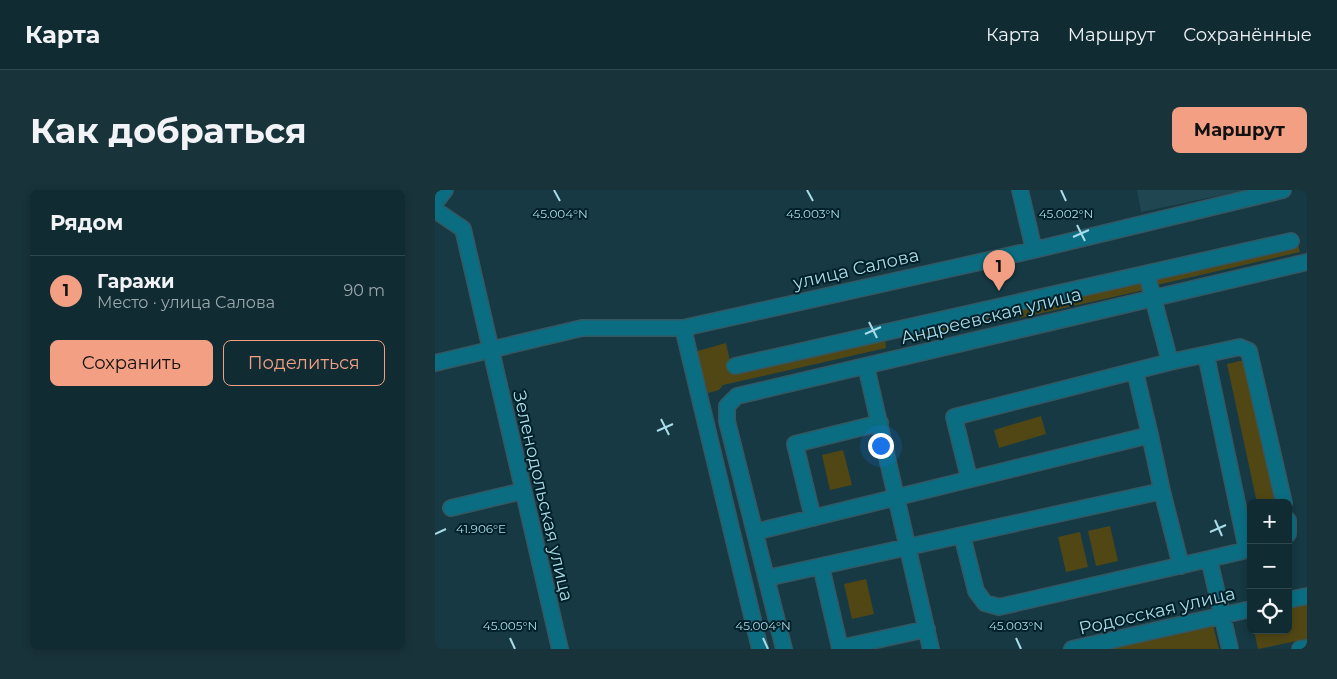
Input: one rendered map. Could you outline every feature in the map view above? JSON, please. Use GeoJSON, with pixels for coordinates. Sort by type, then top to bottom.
{"type":"FeatureCollection","features":[{"type":"Feature","properties":{"kind":"street"},"geometry":{"type":"LineString","coordinates":[[435,203],[445,190]]}},
{"type":"Feature","properties":{"kind":"street"},"geometry":{"type":"LineString","coordinates":[[1020,190],[1034,250]]}},
{"type":"Feature","properties":{"kind":"street","name":"улица Салова"},"geometry":{"type":"LineString","coordinates":[[435,363],[582,328],[683,328],[1034,250],[1283,190]]}},
{"type":"Feature","properties":{"kind":"street","name":"Зеленодольская улица"},"geometry":{"type":"LineString","coordinates":[[435,210],[463,229],[559,649]]}},
{"type":"Feature","properties":{"kind":"street"},"geometry":{"type":"LineString","coordinates":[[735,366],[1147,275],[1291,241]]}},
{"type":"Feature","properties":{"kind":"street","name":"Андреевская улица"},"geometry":{"type":"LineString","coordinates":[[784,649],[727,421],[727,406],[737,396],[1307,262]]}},
{"type":"Feature","properties":{"kind":"street"},"geometry":{"type":"LineString","coordinates":[[1147,275],[1170,362]]}},
{"type":"Feature","properties":{"kind":"street"},"geometry":{"type":"LineString","coordinates":[[683,328],[760,649]]}},
{"type":"Feature","properties":{"kind":"street"},"geometry":{"type":"LineString","coordinates":[[891,332],[898,358]]}},
{"type":"Feature","properties":{"kind":"street"},"geometry":{"type":"LineString","coordinates":[[969,478],[954,417],[1170,362],[1240,347],[1249,351],[1283,499]]}},
{"type":"Feature","properties":{"kind":"street"},"geometry":{"type":"LineString","coordinates":[[1206,355],[1248,544]]}},
{"type":"Feature","properties":{"kind":"street"},"geometry":{"type":"LineString","coordinates":[[866,366],[931,649]]}},
{"type":"Feature","properties":{"kind":"street"},"geometry":{"type":"LineString","coordinates":[[1135,371],[1181,566]]}},
{"type":"Feature","properties":{"kind":"street"},"geometry":{"type":"LineString","coordinates":[[813,518],[795,444],[880,423]]}},
{"type":"Feature","properties":{"kind":"street"},"geometry":{"type":"LineString","coordinates":[[755,532],[1150,435]]}},
{"type":"Feature","properties":{"kind":"street"},"geometry":{"type":"LineString","coordinates":[[451,508],[523,490]]}},
{"type":"Feature","properties":{"kind":"street"},"geometry":{"type":"LineString","coordinates":[[767,578],[1162,491]]}},
{"type":"Feature","properties":{"kind":"street"},"geometry":{"type":"LineString","coordinates":[[962,535],[976,591],[985,603],[999,607],[1247,550]]}},
{"type":"Feature","properties":{"kind":"street"},"geometry":{"type":"LineString","coordinates":[[1209,559],[1230,649]]}},
{"type":"Feature","properties":{"kind":"street"},"geometry":{"type":"LineString","coordinates":[[821,566],[840,648],[927,629]]}},
{"type":"Feature","properties":{"kind":"street"},"geometry":{"type":"LineString","coordinates":[[1292,599],[1307,596]]}},
{"type":"Feature","properties":{"kind":"street","name":"Родосская улица"},"geometry":{"type":"LineString","coordinates":[[1072,649],[1247,610]]}},
{"type":"Feature","properties":{"kind":"street"},"geometry":{"type":"LineString","coordinates":[[1301,649],[1307,648]]}},
{"type":"Feature","properties":{"kind":"shaded area"},"geometry":{"type":"Polygon","coordinates":[[[1137,190],[1246,190],[1141,212],[1137,190]]]}},
{"type":"Feature","properties":{"kind":"shaded area"},"geometry":{"type":"Polygon","coordinates":[[[1298,244],[1300,252],[1157,285],[1155,278],[1298,244]]]}},
{"type":"Feature","properties":{"kind":"shaded area"},"geometry":{"type":"Polygon","coordinates":[[[1142,281],[1144,290],[1020,318],[1016,310],[1142,281]]]}},
{"type":"Feature","properties":{"kind":"shaded area"},"geometry":{"type":"Polygon","coordinates":[[[999,313],[999,321],[915,340],[912,334],[999,313]]]}},
{"type":"Feature","properties":{"kind":"shaded area"},"geometry":{"type":"Polygon","coordinates":[[[885,338],[886,348],[723,385],[719,390],[708,393],[694,352],[726,343],[732,370],[885,338]]]}},
{"type":"Feature","properties":{"kind":"shaded area"},"geometry":{"type":"Polygon","coordinates":[[[1244,360],[1274,499],[1256,499],[1227,364],[1244,360]]]}},
{"type":"Feature","properties":{"kind":"shaded area"},"geometry":{"type":"Polygon","coordinates":[[[1041,416],[1046,434],[999,448],[994,430],[1041,416]]]}},
{"type":"Feature","properties":{"kind":"shaded area"},"geometry":{"type":"Polygon","coordinates":[[[843,450],[852,485],[830,490],[822,455],[843,450]]]}},
{"type":"Feature","properties":{"kind":"shaded area"},"geometry":{"type":"Polygon","coordinates":[[[1110,526],[1118,561],[1096,566],[1088,531],[1110,526]]]}},
{"type":"Feature","properties":{"kind":"shaded area"},"geometry":{"type":"Polygon","coordinates":[[[1080,532],[1088,567],[1066,572],[1058,537],[1080,532]]]}},
{"type":"Feature","properties":{"kind":"shaded area"},"geometry":{"type":"Polygon","coordinates":[[[866,579],[874,614],[852,619],[844,584],[866,579]]]}},
{"type":"Feature","properties":{"kind":"shaded area"},"geometry":{"type":"Polygon","coordinates":[[[1307,604],[1307,639],[1258,649],[1255,634],[1292,634],[1292,607],[1307,604]]]}},
{"type":"Feature","properties":{"kind":"shaded area"},"geometry":{"type":"Polygon","coordinates":[[[1213,625],[1219,649],[1106,649],[1213,625]]]}},
{"type":"Feature","properties":{"kind":"place","name":"Гаражи"},"geometry":{"type":"Point","coordinates":[999,291]}}]}
